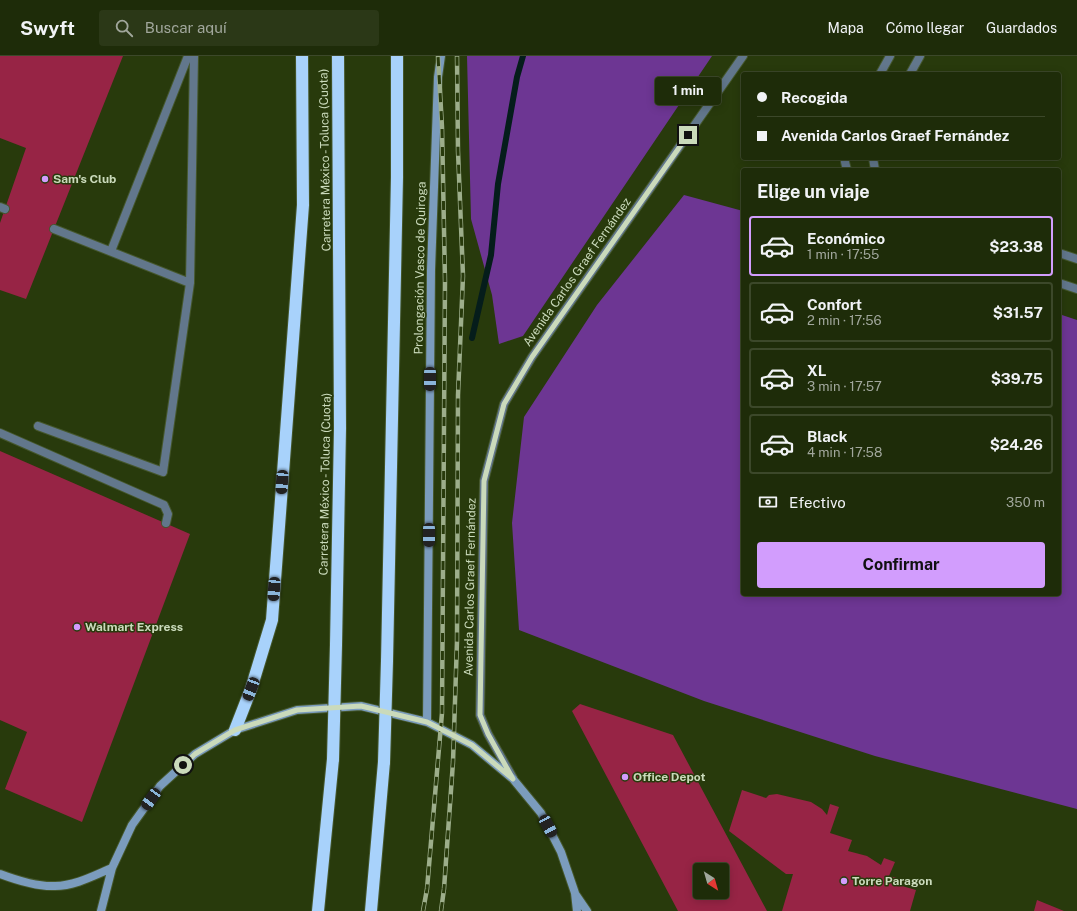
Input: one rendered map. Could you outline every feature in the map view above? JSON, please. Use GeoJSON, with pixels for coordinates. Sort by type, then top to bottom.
{"type":"FeatureCollection","features":[{"type":"Feature","properties":{"kind":"highway"},"geometry":{"type":"LineString","coordinates":[[235,730],[251,689],[272,620],[303,205],[302,56]]}},
{"type":"Feature","properties":{"kind":"highway","name":"Carretera México - Toluca (Cuota)"},"geometry":{"type":"LineString","coordinates":[[318,911],[333,759],[336,645],[340,428],[338,56]]}},
{"type":"Feature","properties":{"kind":"highway"},"geometry":{"type":"LineString","coordinates":[[371,911],[384,762],[397,185],[397,56]]}},
{"type":"Feature","properties":{"kind":"street"},"geometry":{"type":"LineString","coordinates":[[111,251],[188,56]]}},
{"type":"Feature","properties":{"kind":"street"},"geometry":{"type":"LineString","coordinates":[[38,426],[163,472],[190,283],[194,56]]}},
{"type":"Feature","properties":{"kind":"street","name":"Prolongación Vasco de Quiroga"},"geometry":{"type":"LineString","coordinates":[[427,722],[431,270],[438,77],[441,56]]}},
{"type":"Feature","properties":{"kind":"street","name":"Avenida Carlos Graef Fernández"},"geometry":{"type":"LineString","coordinates":[[513,779],[488,734],[480,715],[484,481],[504,404],[532,357],[743,56]]}},
{"type":"Feature","properties":{"kind":"street"},"geometry":{"type":"LineString","coordinates":[[881,72],[890,56]]}},
{"type":"Feature","properties":{"kind":"street"},"geometry":{"type":"LineString","coordinates":[[911,72],[920,56]]}},
{"type":"Feature","properties":{"kind":"street"},"geometry":{"type":"LineString","coordinates":[[54,229],[190,283]]}},
{"type":"Feature","properties":{"kind":"street"},"geometry":{"type":"LineString","coordinates":[[1061,254],[1077,259]]}},
{"type":"Feature","properties":{"kind":"street"},"geometry":{"type":"LineString","coordinates":[[1061,284],[1077,290]]}},
{"type":"Feature","properties":{"kind":"street"},"geometry":{"type":"LineString","coordinates":[[0,433],[164,505],[168,514],[166,523]]}},
{"type":"Feature","properties":{"kind":"street"},"geometry":{"type":"LineString","coordinates":[[101,911],[112,868],[132,825],[160,786],[195,754],[235,730],[297,710],[361,706],[427,722],[472,745],[513,779],[541,813],[561,852],[575,893],[577,911]]}},
{"type":"Feature","properties":{"kind":"street"},"geometry":{"type":"LineString","coordinates":[[0,874],[20,881],[56,886],[84,881],[112,868]]}},
{"type":"Feature","properties":{"kind":"street"},"geometry":{"type":"LineString","coordinates":[[575,893],[587,911]]}},
{"type":"Feature","properties":{"kind":"shaded area"},"geometry":{"type":"Polygon","coordinates":[[[467,56],[712,56],[523,336],[499,344],[492,295],[471,219],[467,56]]]}},
{"type":"Feature","properties":{"kind":"shaded area"},"geometry":{"type":"Polygon","coordinates":[[[684,195],[741,210],[741,596],[1061,596],[1061,315],[1077,320],[1077,809],[875,756],[704,701],[519,630],[512,523],[524,417],[597,305],[684,195]]]}},
{"type":"Feature","properties":{"kind":"building","name":"Sam's Club"},"geometry":{"type":"Polygon","coordinates":[[[0,56],[123,56],[26,299],[0,290],[0,223],[26,148],[0,138],[0,56]]]}},
{"type":"Feature","properties":{"kind":"building","name":"Walmart Express"},"geometry":{"type":"Polygon","coordinates":[[[0,451],[190,534],[82,822],[5,789],[27,732],[0,720],[0,451]]]}},
{"type":"Feature","properties":{"kind":"building"},"geometry":{"type":"Polygon","coordinates":[[[580,704],[673,735],[767,911],[678,911],[572,711],[580,704]]]}},
{"type":"Feature","properties":{"kind":"building"},"geometry":{"type":"Polygon","coordinates":[[[742,790],[766,798],[769,795],[777,794],[811,802],[822,809],[827,815],[830,804],[839,807],[830,833],[852,840],[848,851],[867,856],[881,865],[884,858],[895,862],[889,876],[897,878],[895,884],[916,890],[910,911],[782,911],[793,874],[786,874],[729,831],[742,790]]]}},
{"type":"Feature","properties":{"kind":"building"},"geometry":{"type":"Polygon","coordinates":[[[1037,900],[1064,911],[1034,911],[1037,900]]]}},
{"type":"Feature","properties":{"kind":"waterway"},"geometry":{"type":"LineString","coordinates":[[472,338],[491,255],[498,184],[517,77],[523,56]]}},
{"type":"Feature","properties":{"kind":"railway"},"geometry":{"type":"LineString","coordinates":[[423,911],[427,889],[442,713],[445,281],[442,127],[438,56]]}},
{"type":"Feature","properties":{"kind":"railway"},"geometry":{"type":"LineString","coordinates":[[441,911],[444,889],[453,762],[457,641],[458,395],[463,276],[458,151],[457,56]]}},
{"type":"Feature","properties":{"kind":"place","name":"Sam's Club"},"geometry":{"type":"Point","coordinates":[45,179]}},
{"type":"Feature","properties":{"kind":"place","name":"Walmart Express"},"geometry":{"type":"Point","coordinates":[77,627]}},
{"type":"Feature","properties":{"kind":"place","name":"Office Depot"},"geometry":{"type":"Point","coordinates":[625,777]}},
{"type":"Feature","properties":{"kind":"place","name":"Torre Paragon"},"geometry":{"type":"Point","coordinates":[844,881]}},
{"type":"Feature","properties":{"kind":"route"},"geometry":{"type":"LineString","coordinates":[[183,765],[195,754],[235,730],[297,710],[361,706],[427,722],[472,745],[513,779],[488,734],[480,715],[484,481],[504,404],[532,357],[688,135]]}}]}
